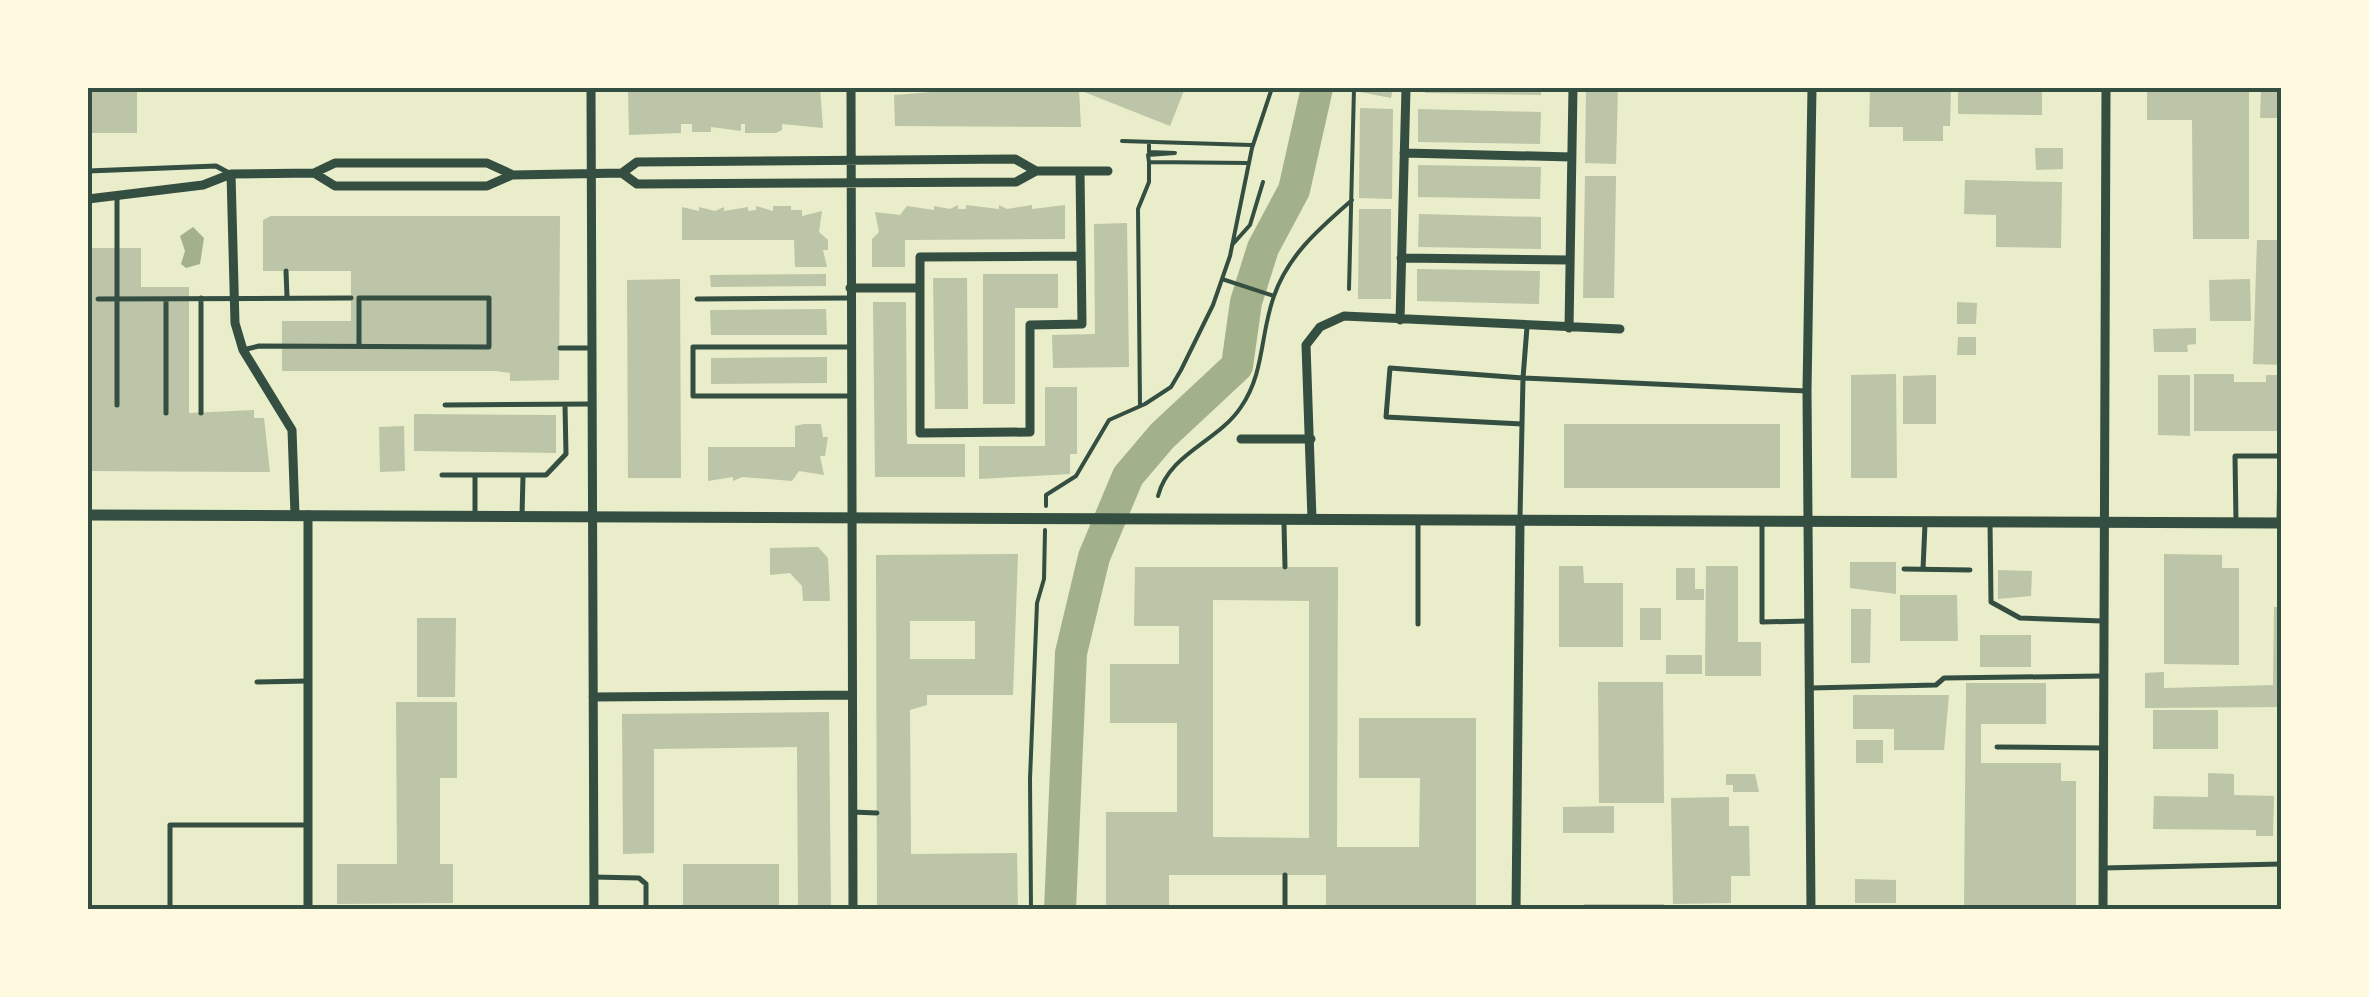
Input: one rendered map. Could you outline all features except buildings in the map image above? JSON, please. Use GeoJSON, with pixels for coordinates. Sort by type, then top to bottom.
{"type":"FeatureCollection","features":[{"type":"Feature","properties":{"kind":"street"},"geometry":{"type":"LineString","coordinates":[[591,88],[594,910]]}},
{"type":"Feature","properties":{"kind":"street"},"geometry":{"type":"LineString","coordinates":[[850,88],[852,910]]}},
{"type":"Feature","properties":{"kind":"street"},"geometry":{"type":"LineString","coordinates":[[1400,320],[1406,88]]}},
{"type":"Feature","properties":{"kind":"street"},"geometry":{"type":"LineString","coordinates":[[1570,328],[1573,88]]}},
{"type":"Feature","properties":{"kind":"street"},"geometry":{"type":"LineString","coordinates":[[1811,910],[1808,391],[1812,88]]}},
{"type":"Feature","properties":{"kind":"street"},"geometry":{"type":"LineString","coordinates":[[2103,910],[2106,88]]}},
{"type":"Feature","properties":{"kind":"street"},"geometry":{"type":"LineString","coordinates":[[1404,153],[1572,156]]}},
{"type":"Feature","properties":{"kind":"street"},"geometry":{"type":"LineString","coordinates":[[88,199],[203,186],[232,174],[314,174],[335,163],[487,162],[512,174],[591,174],[622,173],[636,162],[1015,159],[1036,170],[1108,171]]}},
{"type":"Feature","properties":{"kind":"street"},"geometry":{"type":"LineString","coordinates":[[622,173],[636,184],[1016,182],[1036,170]]}},
{"type":"Feature","properties":{"kind":"street"},"geometry":{"type":"LineString","coordinates":[[1080,171],[1082,324],[1030,324],[1030,432],[920,433],[920,257],[1081,256]]}},
{"type":"Feature","properties":{"kind":"street"},"geometry":{"type":"LineString","coordinates":[[232,174],[233,296],[243,350],[292,430],[301,515],[308,681],[308,910]]}},
{"type":"Feature","properties":{"kind":"street"},"geometry":{"type":"LineString","coordinates":[[314,174],[334,186],[488,186],[512,174]]}},
{"type":"Feature","properties":{"kind":"street"},"geometry":{"type":"LineString","coordinates":[[1401,258],[1570,260]]}},
{"type":"Feature","properties":{"kind":"street"},"geometry":{"type":"LineString","coordinates":[[850,293],[920,288]]}},
{"type":"Feature","properties":{"kind":"street"},"geometry":{"type":"LineString","coordinates":[[1312,520],[1306,345],[1320,326],[1344,316],[1620,329]]}},
{"type":"Feature","properties":{"kind":"street"},"geometry":{"type":"LineString","coordinates":[[1241,439],[1311,439]]}},
{"type":"Feature","properties":{"kind":"street"},"geometry":{"type":"LineString","coordinates":[[88,514],[2280,523]]}},
{"type":"Feature","properties":{"kind":"street"},"geometry":{"type":"LineString","coordinates":[[1516,910],[1520,520]]}},
{"type":"Feature","properties":{"kind":"street"},"geometry":{"type":"LineString","coordinates":[[593,697],[852,695]]}},
{"type":"Feature","properties":{"kind":"lane"},"geometry":{"type":"LineString","coordinates":[[88,171],[216,166],[232,174]]}},
{"type":"Feature","properties":{"kind":"lane"},"geometry":{"type":"LineString","coordinates":[[117,198],[117,405]]}},
{"type":"Feature","properties":{"kind":"lane"},"geometry":{"type":"LineString","coordinates":[[286,271],[287,297]]}},
{"type":"Feature","properties":{"kind":"lane"},"geometry":{"type":"LineString","coordinates":[[697,299],[850,293]]}},
{"type":"Feature","properties":{"kind":"lane"},"geometry":{"type":"LineString","coordinates":[[201,298],[201,413]]}},
{"type":"Feature","properties":{"kind":"lane"},"geometry":{"type":"LineString","coordinates":[[98,299],[351,298]]}},
{"type":"Feature","properties":{"kind":"lane"},"geometry":{"type":"LineString","coordinates":[[243,350],[259,346],[489,347],[489,298],[359,298],[359,346]]}},
{"type":"Feature","properties":{"kind":"lane"},"geometry":{"type":"LineString","coordinates":[[166,300],[166,413]]}},
{"type":"Feature","properties":{"kind":"lane"},"geometry":{"type":"LineString","coordinates":[[1520,520],[1527,327]]}},
{"type":"Feature","properties":{"kind":"lane"},"geometry":{"type":"LineString","coordinates":[[850,347],[693,347],[693,396],[851,396]]}},
{"type":"Feature","properties":{"kind":"lane"},"geometry":{"type":"LineString","coordinates":[[560,348],[592,348]]}},
{"type":"Feature","properties":{"kind":"lane"},"geometry":{"type":"LineString","coordinates":[[1522,424],[1386,417],[1390,368],[1808,391]]}},
{"type":"Feature","properties":{"kind":"lane"},"geometry":{"type":"LineString","coordinates":[[445,405],[592,404]]}},
{"type":"Feature","properties":{"kind":"lane"},"geometry":{"type":"LineString","coordinates":[[442,476],[546,476],[566,454],[565,405]]}},
{"type":"Feature","properties":{"kind":"lane"},"geometry":{"type":"LineString","coordinates":[[2236,522],[2235,456],[2280,456],[2280,523]]}},
{"type":"Feature","properties":{"kind":"lane"},"geometry":{"type":"LineString","coordinates":[[475,476],[475,516]]}},
{"type":"Feature","properties":{"kind":"lane"},"geometry":{"type":"LineString","coordinates":[[522,476],[522,516]]}},
{"type":"Feature","properties":{"kind":"lane"},"geometry":{"type":"LineString","coordinates":[[1418,519],[1418,624]]}},
{"type":"Feature","properties":{"kind":"lane"},"geometry":{"type":"LineString","coordinates":[[1284,520],[1285,567]]}},
{"type":"Feature","properties":{"kind":"lane"},"geometry":{"type":"LineString","coordinates":[[1762,521],[1762,622],[1810,621]]}},
{"type":"Feature","properties":{"kind":"lane"},"geometry":{"type":"LineString","coordinates":[[1924,569],[1925,521]]}},
{"type":"Feature","properties":{"kind":"lane"},"geometry":{"type":"LineString","coordinates":[[1990,521],[1991,602],[2020,618],[2102,620]]}},
{"type":"Feature","properties":{"kind":"lane"},"geometry":{"type":"LineString","coordinates":[[1904,569],[1970,570]]}},
{"type":"Feature","properties":{"kind":"lane"},"geometry":{"type":"LineString","coordinates":[[1811,688],[1936,685],[1944,678],[2102,676]]}},
{"type":"Feature","properties":{"kind":"lane"},"geometry":{"type":"LineString","coordinates":[[257,682],[308,681]]}},
{"type":"Feature","properties":{"kind":"lane"},"geometry":{"type":"LineString","coordinates":[[1997,748],[2103,748]]}},
{"type":"Feature","properties":{"kind":"lane"},"geometry":{"type":"LineString","coordinates":[[852,812],[877,812]]}},
{"type":"Feature","properties":{"kind":"lane"},"geometry":{"type":"LineString","coordinates":[[170,910],[170,825],[308,825]]}},
{"type":"Feature","properties":{"kind":"lane"},"geometry":{"type":"LineString","coordinates":[[2103,868],[2282,864]]}},
{"type":"Feature","properties":{"kind":"lane"},"geometry":{"type":"LineString","coordinates":[[1285,875],[1285,910]]}},
{"type":"Feature","properties":{"kind":"lane"},"geometry":{"type":"LineString","coordinates":[[593,877],[640,878],[646,884],[646,910]]}},
{"type":"Feature","properties":{"kind":"path"},"geometry":{"type":"LineString","coordinates":[[1046,494],[1076,476],[1109,420],[1140,407],[1171,386],[1225,280],[1248,164],[1272,88]]}},
{"type":"Feature","properties":{"kind":"path"},"geometry":{"type":"LineString","coordinates":[[1349,289],[1354,88]]}},
{"type":"Feature","properties":{"kind":"path"},"geometry":{"type":"LineString","coordinates":[[1122,141],[1253,146]]}},
{"type":"Feature","properties":{"kind":"path"},"geometry":{"type":"LineString","coordinates":[[1140,407],[1141,194],[1149,182],[1148,156],[1175,154],[1149,152],[1149,145]]}},
{"type":"Feature","properties":{"kind":"path"},"geometry":{"type":"LineString","coordinates":[[1149,162],[1248,164]]}},
{"type":"Feature","properties":{"kind":"path"},"geometry":{"type":"LineString","coordinates":[[1232,245],[1250,225],[1263,182]]}},
{"type":"Feature","properties":{"kind":"path"},"geometry":{"type":"LineString","coordinates":[[1133,188],[1141,194]]}},
{"type":"Feature","properties":{"kind":"path"},"geometry":{"type":"LineString","coordinates":[[1158,496],[1171,466],[1229,425],[1254,387],[1272,295],[1292,260],[1352,200]]}},
{"type":"Feature","properties":{"kind":"path"},"geometry":{"type":"LineString","coordinates":[[1225,280],[1272,295]]}},
{"type":"Feature","properties":{"kind":"path"},"geometry":{"type":"LineString","coordinates":[[1031,910],[1030,780],[1037,603],[1044,579],[1045,544]]}},
{"type":"Feature","properties":{"kind":"shaded area"},"geometry":{"type":"Polygon","coordinates":[[[193,227],[204,238],[200,264],[186,268],[181,264],[185,251],[180,236],[193,227]]]}},
{"type":"Feature","properties":{"kind":"waterway"},"geometry":{"type":"LineString","coordinates":[[1060,910],[1071,653],[1094,557],[1128,476],[1162,436],[1237,366],[1246,302],[1263,248],[1294,190],[1317,88]]}}]}
